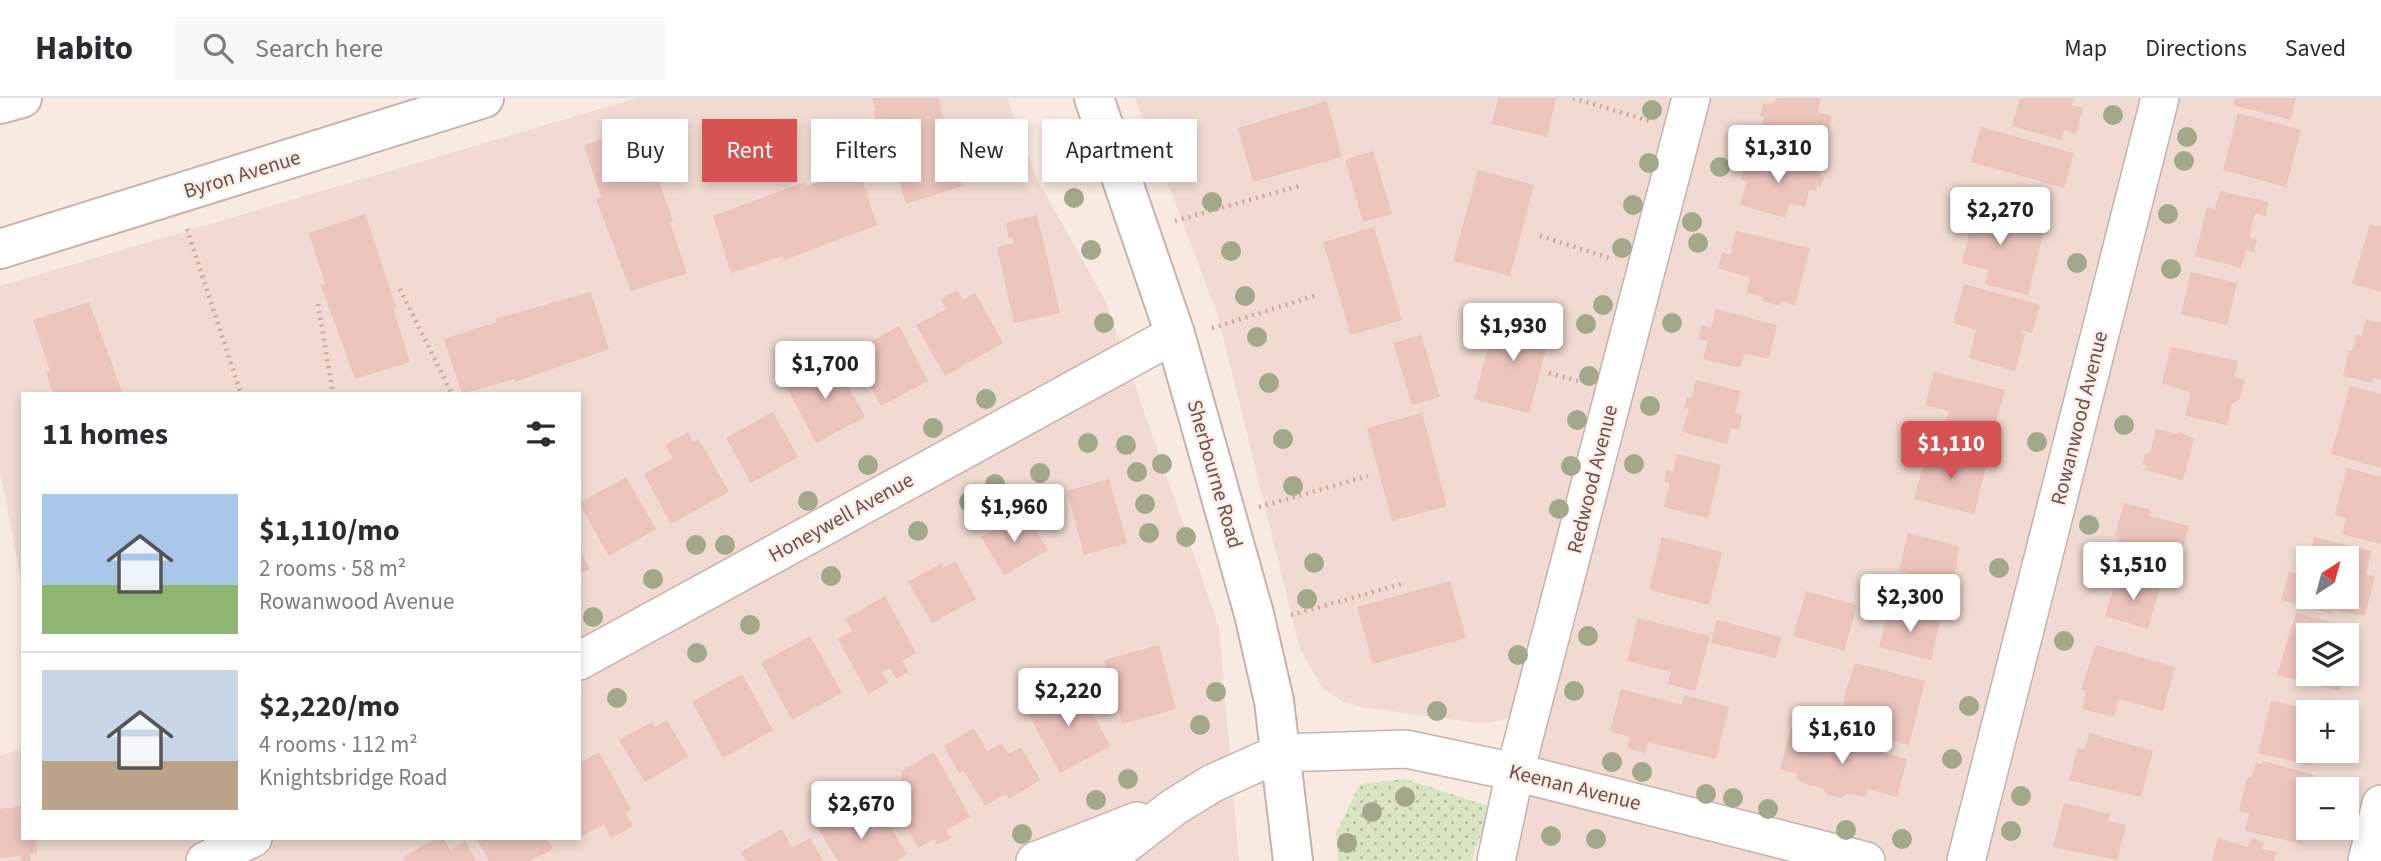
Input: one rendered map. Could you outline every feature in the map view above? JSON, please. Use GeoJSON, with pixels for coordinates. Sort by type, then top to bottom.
{"type":"FeatureCollection","features":[{"type":"Feature","properties":{"kind":"street"},"geometry":{"type":"LineString","coordinates":[[0,104],[22,98]]}},
{"type":"Feature","properties":{"kind":"street","name":"Byron Avenue"},"geometry":{"type":"LineString","coordinates":[[0,249],[484,98]]}},
{"type":"Feature","properties":{"kind":"street","name":"Sherbourne Road"},"geometry":{"type":"LineString","coordinates":[[1094,98],[1194,331],[1274,701],[1293,861]]}},
{"type":"Feature","properties":{"kind":"street","name":"Rowanwood Avenue"},"geometry":{"type":"LineString","coordinates":[[1966,861],[2160,98]]}},
{"type":"Feature","properties":{"kind":"street","name":"Redwood Avenue"},"geometry":{"type":"LineString","coordinates":[[1496,861],[1531,713],[1687,114]]}},
{"type":"Feature","properties":{"kind":"street","name":"Honeywell Avenue"},"geometry":{"type":"LineString","coordinates":[[581,660],[1194,331]]}},
{"type":"Feature","properties":{"kind":"street","name":"Keenan Avenue"},"geometry":{"type":"LineString","coordinates":[[1280,753],[1406,749],[1513,788],[1866,861]]}},
{"type":"Feature","properties":{"kind":"street"},"geometry":{"type":"LineString","coordinates":[[1104,861],[1174,807],[1213,783],[1280,753]]}},
{"type":"Feature","properties":{"kind":"street"},"geometry":{"type":"LineString","coordinates":[[2367,861],[2381,804]]}},
{"type":"Feature","properties":{"kind":"street"},"geometry":{"type":"LineString","coordinates":[[1035,861],[1174,807]]}},
{"type":"Feature","properties":{"kind":"street"},"geometry":{"type":"LineString","coordinates":[[205,861],[249,840]]}},
{"type":"Feature","properties":{"kind":"path"},"geometry":{"type":"LineString","coordinates":[[1573,99],[1687,114]]}},
{"type":"Feature","properties":{"kind":"path"},"geometry":{"type":"LineString","coordinates":[[1175,221],[1299,186]]}},
{"type":"Feature","properties":{"kind":"path"},"geometry":{"type":"LineString","coordinates":[[176,195],[240,392]]}},
{"type":"Feature","properties":{"kind":"path"},"geometry":{"type":"LineString","coordinates":[[1540,236],[1647,270]]}},
{"type":"Feature","properties":{"kind":"path"},"geometry":{"type":"LineString","coordinates":[[400,289],[452,392]]}},
{"type":"Feature","properties":{"kind":"path"},"geometry":{"type":"LineString","coordinates":[[1194,331],[1317,295]]}},
{"type":"Feature","properties":{"kind":"path"},"geometry":{"type":"LineString","coordinates":[[318,304],[333,392]]}},
{"type":"Feature","properties":{"kind":"path"},"geometry":{"type":"LineString","coordinates":[[1258,508],[1368,476]]}},
{"type":"Feature","properties":{"kind":"path"},"geometry":{"type":"LineString","coordinates":[[1287,616],[1405,583]]}},
{"type":"Feature","properties":{"kind":"shaded area"},"geometry":{"type":"Polygon","coordinates":[[[637,98],[1007,98],[1015,119],[935,119],[935,182],[1028,182],[1028,155],[1037,179],[1106,302],[1219,627],[1239,861],[0,861],[0,755],[21,750],[21,840],[581,840],[581,392],[21,392],[21,580],[0,470],[0,286],[637,98]]]}},
{"type":"Feature","properties":{"kind":"shaded area"},"geometry":{"type":"Polygon","coordinates":[[[1135,98],[2381,98],[2381,861],[1496,861],[1530,713],[1484,724],[1362,707],[1344,702],[1323,689],[1300,649],[1217,313],[1167,182],[1197,182],[1197,119],[1143,119],[1135,98]]]}},
{"type":"Feature","properties":{"kind":"green space"},"geometry":{"type":"Polygon","coordinates":[[[1405,779],[1491,807],[1471,861],[1338,861],[1336,833],[1360,784],[1405,779]]]}},
{"type":"Feature","properties":{"kind":"building"},"geometry":{"type":"Polygon","coordinates":[[[872,98],[938,98],[944,119],[935,119],[935,182],[961,182],[962,186],[906,204],[899,182],[921,182],[921,119],[875,119],[873,111],[876,110],[872,98]]]}},
{"type":"Feature","properties":{"kind":"building"},"geometry":{"type":"Polygon","coordinates":[[[1498,98],[1556,98],[1547,137],[1492,124],[1498,98]]]}},
{"type":"Feature","properties":{"kind":"building"},"geometry":{"type":"Polygon","coordinates":[[[1777,98],[1821,98],[1818,112],[1832,116],[1827,139],[1812,135],[1809,146],[1760,134],[1764,117],[1760,116],[1763,104],[1775,103],[1777,98]]]}},
{"type":"Feature","properties":{"kind":"building"},"geometry":{"type":"Polygon","coordinates":[[[2020,98],[2074,98],[2072,105],[2083,108],[2076,134],[2064,130],[2061,140],[2012,126],[2020,98]]]}},
{"type":"Feature","properties":{"kind":"building"},"geometry":{"type":"Polygon","coordinates":[[[2235,98],[2296,98],[2291,120],[2233,105],[2235,98]]]}},
{"type":"Feature","properties":{"kind":"building"},"geometry":{"type":"Polygon","coordinates":[[[1327,101],[1342,157],[1253,182],[1238,128],[1327,101]]]}},
{"type":"Feature","properties":{"kind":"building"},"geometry":{"type":"Polygon","coordinates":[[[2238,113],[2301,130],[2286,187],[2223,170],[2238,113]]]}},
{"type":"Feature","properties":{"kind":"building"},"geometry":{"type":"Polygon","coordinates":[[[1981,127],[2074,153],[2064,188],[1971,162],[1981,127]]]}},
{"type":"Feature","properties":{"kind":"building"},"geometry":{"type":"Polygon","coordinates":[[[602,139],[602,182],[659,182],[673,220],[670,222],[687,273],[631,291],[596,199],[601,197],[584,145],[602,139]]]}},
{"type":"Feature","properties":{"kind":"building"},"geometry":{"type":"Polygon","coordinates":[[[1373,151],[1392,214],[1363,222],[1345,160],[1373,151]]]}},
{"type":"Feature","properties":{"kind":"building"},"geometry":{"type":"Polygon","coordinates":[[[1754,153],[1821,171],[1819,176],[1824,177],[1821,186],[1817,185],[1816,191],[1809,190],[1805,207],[1790,203],[1785,218],[1740,205],[1747,181],[1741,180],[1744,169],[1749,170],[1754,153]]]}},
{"type":"Feature","properties":{"kind":"building"},"geometry":{"type":"Polygon","coordinates":[[[1478,170],[1534,185],[1510,276],[1453,261],[1478,170]]]}},
{"type":"Feature","properties":{"kind":"building"},"geometry":{"type":"Polygon","coordinates":[[[805,182],[806,186],[819,182],[863,182],[877,225],[784,260],[783,256],[731,273],[713,216],[805,182]]]}},
{"type":"Feature","properties":{"kind":"building"},"geometry":{"type":"Polygon","coordinates":[[[2220,191],[2269,202],[2265,216],[2255,213],[2249,238],[2257,240],[2254,252],[2246,250],[2241,268],[2195,256],[2207,207],[2215,209],[2220,191]]]}},
{"type":"Feature","properties":{"kind":"building"},"geometry":{"type":"Polygon","coordinates":[[[1957,204],[2045,226],[2028,295],[1985,284],[1989,270],[1962,263],[1969,234],[1950,229],[1957,204]]]}},
{"type":"Feature","properties":{"kind":"building"},"geometry":{"type":"Polygon","coordinates":[[[365,214],[396,307],[393,308],[410,362],[355,379],[321,285],[325,284],[309,233],[365,214]]]}},
{"type":"Feature","properties":{"kind":"building"},"geometry":{"type":"Polygon","coordinates":[[[1037,215],[1060,313],[1014,323],[997,247],[1014,243],[1013,238],[1009,239],[1006,223],[1037,215]]]}},
{"type":"Feature","properties":{"kind":"building"},"geometry":{"type":"Polygon","coordinates":[[[2370,224],[2381,227],[2381,292],[2352,284],[2370,224]]]}},
{"type":"Feature","properties":{"kind":"building"},"geometry":{"type":"Polygon","coordinates":[[[1374,227],[1402,320],[1351,335],[1323,242],[1374,227]]]}},
{"type":"Feature","properties":{"kind":"building"},"geometry":{"type":"Polygon","coordinates":[[[1736,231],[1810,248],[1795,305],[1781,301],[1780,306],[1762,301],[1763,297],[1747,293],[1750,278],[1718,268],[1722,252],[1730,255],[1736,231]]]}},
{"type":"Feature","properties":{"kind":"building"},"geometry":{"type":"Polygon","coordinates":[[[2191,272],[2237,283],[2227,325],[2181,314],[2191,272]]]}},
{"type":"Feature","properties":{"kind":"building"},"geometry":{"type":"Polygon","coordinates":[[[1964,284],[2040,305],[2032,333],[2021,330],[2021,333],[2025,334],[2015,371],[1969,358],[1976,330],[1953,323],[1964,284]]]}},
{"type":"Feature","properties":{"kind":"building"},"geometry":{"type":"Polygon","coordinates":[[[957,290],[963,300],[975,293],[1003,343],[945,376],[916,325],[946,309],[941,299],[957,290]]]}},
{"type":"Feature","properties":{"kind":"building"},"geometry":{"type":"Polygon","coordinates":[[[591,292],[609,349],[515,382],[514,379],[461,392],[444,339],[497,322],[495,319],[591,292]]]}},
{"type":"Feature","properties":{"kind":"building"},"geometry":{"type":"Polygon","coordinates":[[[89,302],[122,392],[52,392],[46,372],[50,371],[33,320],[89,302]]]}},
{"type":"Feature","properties":{"kind":"building"},"geometry":{"type":"Polygon","coordinates":[[[1716,309],[1777,325],[1769,359],[1744,353],[1740,368],[1703,359],[1708,341],[1698,339],[1702,325],[1711,328],[1716,309]]]}},
{"type":"Feature","properties":{"kind":"building"},"geometry":{"type":"Polygon","coordinates":[[[1498,312],[1552,327],[1529,413],[1474,399],[1498,312]]]}},
{"type":"Feature","properties":{"kind":"building"},"geometry":{"type":"Polygon","coordinates":[[[2366,319],[2381,323],[2381,380],[2373,378],[2372,383],[2343,376],[2349,350],[2352,351],[2357,335],[2362,336],[2366,319]]]}},
{"type":"Feature","properties":{"kind":"building"},"geometry":{"type":"Polygon","coordinates":[[[899,326],[928,381],[881,406],[851,352],[899,326]]]}},
{"type":"Feature","properties":{"kind":"building"},"geometry":{"type":"Polygon","coordinates":[[[1421,335],[1440,397],[1412,405],[1393,343],[1421,335]]]}},
{"type":"Feature","properties":{"kind":"building"},"geometry":{"type":"Polygon","coordinates":[[[2171,347],[2238,361],[2234,377],[2245,380],[2240,399],[2232,404],[2227,425],[2185,416],[2191,393],[2162,383],[2171,347]]]}},
{"type":"Feature","properties":{"kind":"building"},"geometry":{"type":"Polygon","coordinates":[[[833,358],[865,417],[816,443],[785,384],[833,358]]]}},
{"type":"Feature","properties":{"kind":"building"},"geometry":{"type":"Polygon","coordinates":[[[1934,372],[2005,390],[1995,425],[1988,423],[1983,442],[1942,430],[1950,411],[1925,405],[1934,372]]]}},
{"type":"Feature","properties":{"kind":"building"},"geometry":{"type":"Polygon","coordinates":[[[1696,380],[1741,391],[1735,413],[1742,415],[1739,430],[1731,428],[1727,444],[1682,432],[1689,409],[1684,407],[1687,397],[1691,398],[1696,380]]]}},
{"type":"Feature","properties":{"kind":"building"},"geometry":{"type":"Polygon","coordinates":[[[2350,386],[2381,394],[2381,468],[2331,454],[2350,386]]]}},
{"type":"Feature","properties":{"kind":"building"},"geometry":{"type":"Polygon","coordinates":[[[773,412],[798,457],[751,483],[726,438],[773,412]]]}},
{"type":"Feature","properties":{"kind":"building"},"geometry":{"type":"Polygon","coordinates":[[[1422,413],[1447,506],[1392,521],[1367,428],[1422,413]]]}},
{"type":"Feature","properties":{"kind":"building"},"geometry":{"type":"Polygon","coordinates":[[[2156,429],[2177,434],[2178,431],[2194,439],[2183,480],[2145,470],[2146,465],[2142,465],[2145,453],[2150,454],[2156,429]]]}},
{"type":"Feature","properties":{"kind":"building"},"geometry":{"type":"Polygon","coordinates":[[[688,432],[693,442],[697,439],[701,443],[729,492],[671,524],[644,474],[673,458],[665,445],[688,432]]]}},
{"type":"Feature","properties":{"kind":"building"},"geometry":{"type":"Polygon","coordinates":[[[1928,448],[1987,464],[1974,514],[1914,499],[1928,448]]]}},
{"type":"Feature","properties":{"kind":"building"},"geometry":{"type":"Polygon","coordinates":[[[1677,454],[1721,465],[1708,518],[1664,507],[1670,482],[1664,481],[1667,470],[1673,472],[1677,454]]]}},
{"type":"Feature","properties":{"kind":"building"},"geometry":{"type":"Polygon","coordinates":[[[2347,468],[2381,477],[2381,544],[2342,534],[2346,518],[2335,515],[2347,468]]]}},
{"type":"Feature","properties":{"kind":"building"},"geometry":{"type":"Polygon","coordinates":[[[626,477],[656,529],[609,556],[581,507],[581,502],[626,477]]]}},
{"type":"Feature","properties":{"kind":"building"},"geometry":{"type":"Polygon","coordinates":[[[1109,479],[1127,543],[1084,555],[1067,491],[1109,479]]]}},
{"type":"Feature","properties":{"kind":"building"},"geometry":{"type":"Polygon","coordinates":[[[2124,503],[2151,510],[2149,516],[2189,526],[2179,563],[2117,546],[2119,537],[2115,536],[2124,503]]]}},
{"type":"Feature","properties":{"kind":"building"},"geometry":{"type":"Polygon","coordinates":[[[1025,512],[1048,550],[1004,575],[981,537],[1025,512]]]}},
{"type":"Feature","properties":{"kind":"building"},"geometry":{"type":"Polygon","coordinates":[[[1908,533],[1959,546],[1955,575],[1952,575],[1949,584],[1899,571],[1908,533]]]}},
{"type":"Feature","properties":{"kind":"building"},"geometry":{"type":"Polygon","coordinates":[[[1662,537],[1722,552],[1709,605],[1649,590],[1662,537]]]}},
{"type":"Feature","properties":{"kind":"building"},"geometry":{"type":"Polygon","coordinates":[[[2314,537],[2351,546],[2312,546],[2314,537]]]}},
{"type":"Feature","properties":{"kind":"building"},"geometry":{"type":"Polygon","coordinates":[[[2359,548],[2372,551],[2366,575],[2375,576],[2365,616],[2333,610],[2332,614],[2314,609],[2359,609],[2359,548]]]}},
{"type":"Feature","properties":{"kind":"building"},"geometry":{"type":"Polygon","coordinates":[[[581,553],[590,569],[581,573],[581,553]]]}},
{"type":"Feature","properties":{"kind":"building"},"geometry":{"type":"Polygon","coordinates":[[[956,562],[976,599],[932,623],[908,582],[941,563],[943,568],[956,562]]]}},
{"type":"Feature","properties":{"kind":"building"},"geometry":{"type":"Polygon","coordinates":[[[2289,572],[2296,574],[2296,604],[2281,600],[2289,572]]]}},
{"type":"Feature","properties":{"kind":"building"},"geometry":{"type":"Polygon","coordinates":[[[2118,574],[2160,587],[2148,629],[2105,616],[2118,574]]]}},
{"type":"Feature","properties":{"kind":"building"},"geometry":{"type":"Polygon","coordinates":[[[1450,581],[1466,638],[1373,664],[1357,607],[1450,581]]]}},
{"type":"Feature","properties":{"kind":"building"},"geometry":{"type":"Polygon","coordinates":[[[1806,591],[1857,605],[1844,651],[1793,636],[1806,591]]]}},
{"type":"Feature","properties":{"kind":"building"},"geometry":{"type":"Polygon","coordinates":[[[885,596],[916,653],[902,661],[908,672],[896,679],[890,668],[882,672],[888,683],[868,694],[838,639],[852,631],[845,619],[885,596]]]}},
{"type":"Feature","properties":{"kind":"building"},"geometry":{"type":"Polygon","coordinates":[[[1889,608],[1940,621],[1931,660],[1879,647],[1889,608]]]}},
{"type":"Feature","properties":{"kind":"building"},"geometry":{"type":"Polygon","coordinates":[[[2296,613],[2336,623],[2296,623],[2296,680],[2277,675],[2296,613]]]}},
{"type":"Feature","properties":{"kind":"building"},"geometry":{"type":"Polygon","coordinates":[[[1638,618],[1710,636],[1695,691],[1668,684],[1671,672],[1627,661],[1638,618]]]}},
{"type":"Feature","properties":{"kind":"building"},"geometry":{"type":"Polygon","coordinates":[[[1717,620],[1781,637],[1776,658],[1711,643],[1717,620]]]}},
{"type":"Feature","properties":{"kind":"building"},"geometry":{"type":"Polygon","coordinates":[[[810,636],[842,693],[792,720],[761,663],[810,636]]]}},
{"type":"Feature","properties":{"kind":"building"},"geometry":{"type":"Polygon","coordinates":[[[1159,645],[1176,709],[1122,724],[1104,660],[1159,645]]]}},
{"type":"Feature","properties":{"kind":"building"},"geometry":{"type":"Polygon","coordinates":[[[2096,645],[2175,667],[2163,711],[2119,699],[2114,717],[2082,709],[2086,691],[2081,689],[2096,645]]]}},
{"type":"Feature","properties":{"kind":"building"},"geometry":{"type":"Polygon","coordinates":[[[1855,663],[1925,681],[1909,745],[1839,727],[1845,701],[1843,698],[1855,663]]]}},
{"type":"Feature","properties":{"kind":"building"},"geometry":{"type":"Polygon","coordinates":[[[742,674],[773,730],[723,758],[692,702],[742,674]]]}},
{"type":"Feature","properties":{"kind":"building"},"geometry":{"type":"Polygon","coordinates":[[[1077,684],[1110,746],[1060,773],[1027,711],[1077,684]]]}},
{"type":"Feature","properties":{"kind":"building"},"geometry":{"type":"Polygon","coordinates":[[[2320,686],[2340,686],[2339,691],[2320,686]]]}},
{"type":"Feature","properties":{"kind":"building"},"geometry":{"type":"Polygon","coordinates":[[[1621,689],[1681,705],[1684,695],[1729,707],[1716,759],[1648,742],[1645,753],[1627,748],[1630,737],[1610,731],[1621,689]]]}},
{"type":"Feature","properties":{"kind":"building"},"geometry":{"type":"Polygon","coordinates":[[[2271,701],[2296,706],[2296,762],[2258,753],[2271,701]]]}},
{"type":"Feature","properties":{"kind":"building"},"geometry":{"type":"Polygon","coordinates":[[[667,720],[688,757],[645,782],[619,740],[652,722],[655,727],[667,720]]]}},
{"type":"Feature","properties":{"kind":"building"},"geometry":{"type":"Polygon","coordinates":[[[974,728],[987,751],[1002,743],[1008,754],[1021,747],[1040,780],[1009,799],[1006,794],[985,806],[964,771],[959,773],[944,746],[974,728]]]}},
{"type":"Feature","properties":{"kind":"building"},"geometry":{"type":"Polygon","coordinates":[[[1791,728],[1907,759],[1897,797],[1868,789],[1865,797],[1848,793],[1841,798],[1827,795],[1823,788],[1797,779],[1798,774],[1780,769],[1791,728]]]}},
{"type":"Feature","properties":{"kind":"building"},"geometry":{"type":"Polygon","coordinates":[[[2089,733],[2153,751],[2141,797],[2069,780],[2078,748],[2085,750],[2089,733]]]}},
{"type":"Feature","properties":{"kind":"building"},"geometry":{"type":"Polygon","coordinates":[[[599,752],[631,809],[625,812],[633,826],[611,838],[604,824],[582,836],[581,762],[599,752]]]}},
{"type":"Feature","properties":{"kind":"building"},"geometry":{"type":"Polygon","coordinates":[[[934,752],[970,817],[946,830],[951,838],[937,845],[934,839],[918,848],[896,808],[908,802],[899,786],[903,770],[934,752]]]}},
{"type":"Feature","properties":{"kind":"building"},"geometry":{"type":"Polygon","coordinates":[[[2263,761],[2315,775],[2296,777],[2296,840],[2303,840],[2302,844],[2245,831],[2249,814],[2239,811],[2247,777],[2251,778],[2256,763],[2262,764],[2263,761]]]}},
{"type":"Feature","properties":{"kind":"building"},"geometry":{"type":"Polygon","coordinates":[[[2064,803],[2110,814],[2108,821],[2126,825],[2117,860],[2053,847],[2064,803]]]}},
{"type":"Feature","properties":{"kind":"building"},"geometry":{"type":"Polygon","coordinates":[[[21,806],[21,840],[36,840],[37,853],[30,854],[31,861],[21,861],[20,856],[0,858],[0,809],[21,806]]]}},
{"type":"Feature","properties":{"kind":"building"},"geometry":{"type":"Polygon","coordinates":[[[837,812],[846,828],[867,817],[873,829],[887,821],[907,854],[896,861],[838,861],[815,824],[837,812]]]}},
{"type":"Feature","properties":{"kind":"building"},"geometry":{"type":"Polygon","coordinates":[[[782,829],[792,848],[810,838],[823,861],[746,861],[741,852],[782,829]]]}},
{"type":"Feature","properties":{"kind":"building"},"geometry":{"type":"Polygon","coordinates":[[[2218,838],[2248,847],[2251,838],[2264,842],[2262,849],[2276,852],[2274,861],[2212,861],[2218,838]]]}},
{"type":"Feature","properties":{"kind":"building"},"geometry":{"type":"Polygon","coordinates":[[[433,840],[444,840],[450,850],[465,841],[476,861],[405,861],[403,857],[433,840]]]}},
{"type":"Feature","properties":{"kind":"building"},"geometry":{"type":"Polygon","coordinates":[[[477,840],[548,840],[553,849],[530,861],[489,861],[477,840]]]}}]}
